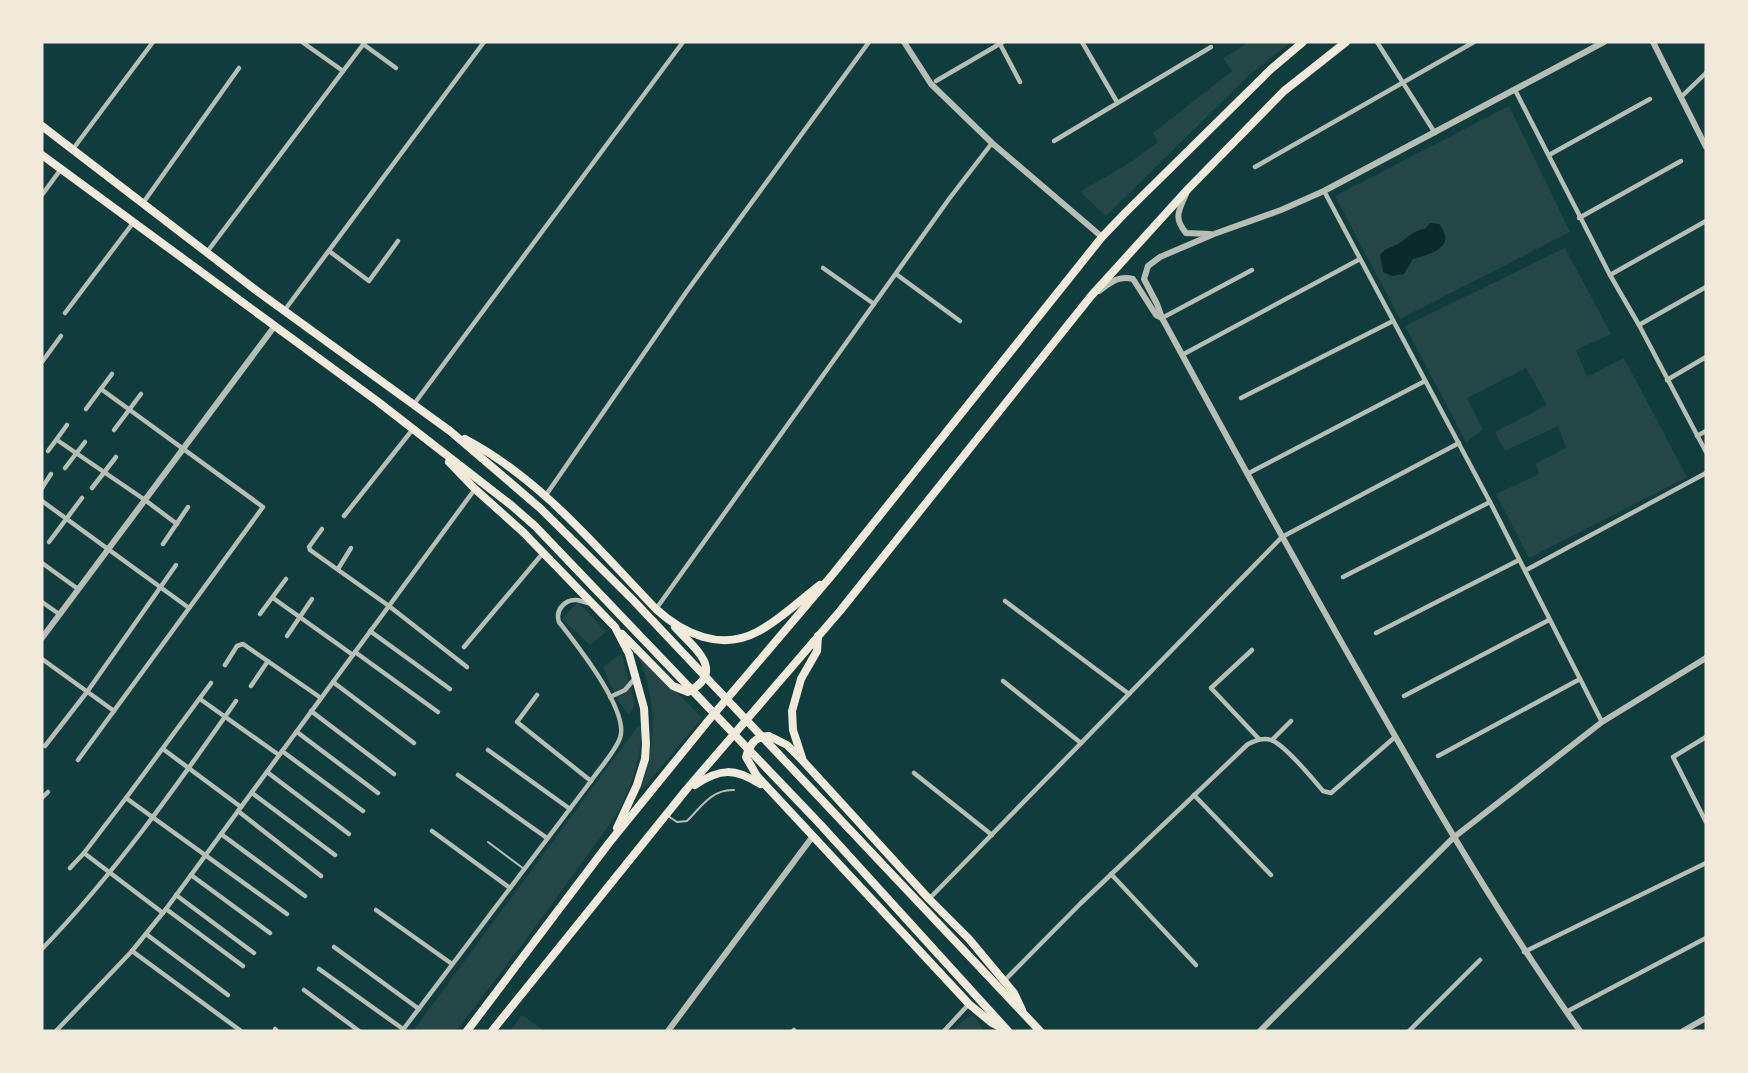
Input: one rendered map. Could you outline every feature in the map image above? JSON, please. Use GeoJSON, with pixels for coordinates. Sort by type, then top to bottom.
{"type":"FeatureCollection","features":[{"type":"Feature","properties":{"kind":"main road"},"geometry":{"type":"LineString","coordinates":[[467,1031],[609,843],[832,574],[1102,237],[1270,70],[1303,42]]}},
{"type":"Feature","properties":{"kind":"main road"},"geometry":{"type":"LineString","coordinates":[[492,1031],[666,814],[818,636],[1091,296],[1188,189],[1284,91],[1346,42]]}},
{"type":"Feature","properties":{"kind":"main road"},"geometry":{"type":"LineString","coordinates":[[42,126],[284,311],[450,431],[540,508],[633,600],[1040,1031]]}},
{"type":"Feature","properties":{"kind":"main road"},"geometry":{"type":"LineString","coordinates":[[42,155],[413,429],[535,526],[819,823],[1008,1031]]}},
{"type":"Feature","properties":{"kind":"main road"},"geometry":{"type":"LineString","coordinates":[[436,447],[475,489],[523,532],[673,686],[688,692],[703,681],[708,672],[700,656],[671,623],[546,495],[493,453],[450,431]]}},
{"type":"Feature","properties":{"kind":"main road"},"geometry":{"type":"LineString","coordinates":[[671,623],[694,635],[718,641],[756,633],[832,574]]}},
{"type":"Feature","properties":{"kind":"main road"},"geometry":{"type":"LineString","coordinates":[[609,843],[637,785],[645,759],[647,727],[645,708],[629,654],[615,627]]}},
{"type":"Feature","properties":{"kind":"main road"},"geometry":{"type":"LineString","coordinates":[[803,761],[793,730],[792,711],[801,679],[817,651],[818,636]]}},
{"type":"Feature","properties":{"kind":"main road"},"geometry":{"type":"LineString","coordinates":[[1008,1031],[992,1023],[969,1004],[757,776],[746,757],[756,739],[769,736],[779,740],[803,761],[1005,980],[1014,993],[1023,1014]]}},
{"type":"Feature","properties":{"kind":"main road"},"geometry":{"type":"LineString","coordinates":[[686,790],[705,778],[729,771],[747,776],[772,792]]}},
{"type":"Feature","properties":{"kind":"street"},"geometry":{"type":"LineString","coordinates":[[73,149],[153,42]]}},
{"type":"Feature","properties":{"kind":"street"},"geometry":{"type":"LineString","coordinates":[[302,42],[343,71]]}},
{"type":"Feature","properties":{"kind":"street"},"geometry":{"type":"LineString","coordinates":[[284,311],[484,42]]}},
{"type":"Feature","properties":{"kind":"street"},"geometry":{"type":"LineString","coordinates":[[414,404],[683,42]]}},
{"type":"Feature","properties":{"kind":"street"},"geometry":{"type":"LineString","coordinates":[[546,495],[687,291],[869,42]]}},
{"type":"Feature","properties":{"kind":"street"},"geometry":{"type":"LineString","coordinates":[[904,42],[931,84],[992,143],[1102,237]]}},
{"type":"Feature","properties":{"kind":"street"},"geometry":{"type":"LineString","coordinates":[[1082,42],[1117,102]]}},
{"type":"Feature","properties":{"kind":"street"},"geometry":{"type":"LineString","coordinates":[[1377,42],[1435,133]]}},
{"type":"Feature","properties":{"kind":"street"},"geometry":{"type":"LineString","coordinates":[[1255,167],[1474,42]]}},
{"type":"Feature","properties":{"kind":"street"},"geometry":{"type":"LineString","coordinates":[[1580,1031],[1524,952],[1453,838],[1247,474],[1162,318],[1144,279],[1148,266],[1160,257],[1324,191],[1604,42]]}},
{"type":"Feature","properties":{"kind":"street"},"geometry":{"type":"LineString","coordinates":[[1653,42],[1706,147]]}},
{"type":"Feature","properties":{"kind":"street"},"geometry":{"type":"LineString","coordinates":[[207,252],[364,43],[396,68]]}},
{"type":"Feature","properties":{"kind":"street"},"geometry":{"type":"LineString","coordinates":[[936,81],[1001,43],[1020,82]]}},
{"type":"Feature","properties":{"kind":"street"},"geometry":{"type":"LineString","coordinates":[[1054,141],[1211,47]]}},
{"type":"Feature","properties":{"kind":"street"},"geometry":{"type":"LineString","coordinates":[[143,203],[239,68]]}},
{"type":"Feature","properties":{"kind":"street"},"geometry":{"type":"LineString","coordinates":[[1681,97],[1706,73]]}},
{"type":"Feature","properties":{"kind":"street"},"geometry":{"type":"LineString","coordinates":[[1515,90],[1579,218],[1706,452]]}},
{"type":"Feature","properties":{"kind":"street"},"geometry":{"type":"LineString","coordinates":[[1549,155],[1650,99]]}},
{"type":"Feature","properties":{"kind":"street"},"geometry":{"type":"LineString","coordinates":[[656,609],[992,143]]}},
{"type":"Feature","properties":{"kind":"street"},"geometry":{"type":"LineString","coordinates":[[1579,218],[1681,161]]}},
{"type":"Feature","properties":{"kind":"street"},"geometry":{"type":"LineString","coordinates":[[42,195],[61,169]]}},
{"type":"Feature","properties":{"kind":"street"},"geometry":{"type":"LineString","coordinates":[[1188,189],[1178,213],[1178,223],[1186,233],[1214,234]]}},
{"type":"Feature","properties":{"kind":"street"},"geometry":{"type":"LineString","coordinates":[[1324,191],[1490,502],[1602,722]]}},
{"type":"Feature","properties":{"kind":"street"},"geometry":{"type":"LineString","coordinates":[[1610,275],[1706,222]]}},
{"type":"Feature","properties":{"kind":"street"},"geometry":{"type":"LineString","coordinates":[[64,313],[133,223]]}},
{"type":"Feature","properties":{"kind":"street"},"geometry":{"type":"LineString","coordinates":[[329,250],[369,281],[398,241]]}},
{"type":"Feature","properties":{"kind":"street"},"geometry":{"type":"LineString","coordinates":[[1182,355],[1360,260]]}},
{"type":"Feature","properties":{"kind":"street"},"geometry":{"type":"LineString","coordinates":[[823,268],[874,304]]}},
{"type":"Feature","properties":{"kind":"street"},"geometry":{"type":"LineString","coordinates":[[1162,318],[1252,270]]}},
{"type":"Feature","properties":{"kind":"street"},"geometry":{"type":"LineString","coordinates":[[896,274],[960,321]]}},
{"type":"Feature","properties":{"kind":"street"},"geometry":{"type":"LineString","coordinates":[[1091,296],[1116,279],[1126,277],[1133,279],[1156,315],[1162,318]]}},
{"type":"Feature","properties":{"kind":"street"},"geometry":{"type":"LineString","coordinates":[[1639,325],[1706,287]]}},
{"type":"Feature","properties":{"kind":"street"},"geometry":{"type":"LineString","coordinates":[[1241,398],[1393,321]]}},
{"type":"Feature","properties":{"kind":"street"},"geometry":{"type":"LineString","coordinates":[[42,637],[274,327]]}},
{"type":"Feature","properties":{"kind":"street"},"geometry":{"type":"LineString","coordinates":[[42,362],[61,336]]}},
{"type":"Feature","properties":{"kind":"street"},"geometry":{"type":"LineString","coordinates":[[42,346],[49,351]]}},
{"type":"Feature","properties":{"kind":"street"},"geometry":{"type":"LineString","coordinates":[[1667,380],[1706,357]]}},
{"type":"Feature","properties":{"kind":"street"},"geometry":{"type":"LineString","coordinates":[[86,409],[112,374]]}},
{"type":"Feature","properties":{"kind":"street"},"geometry":{"type":"LineString","coordinates":[[1247,474],[1425,381]]}},
{"type":"Feature","properties":{"kind":"street"},"geometry":{"type":"LineString","coordinates":[[78,760],[263,507],[101,389]]}},
{"type":"Feature","properties":{"kind":"street"},"geometry":{"type":"LineString","coordinates":[[114,430],[141,394]]}},
{"type":"Feature","properties":{"kind":"street"},"geometry":{"type":"LineString","coordinates":[[48,451],[67,424]]}},
{"type":"Feature","properties":{"kind":"street"},"geometry":{"type":"LineString","coordinates":[[344,516],[413,429]]}},
{"type":"Feature","properties":{"kind":"street"},"geometry":{"type":"LineString","coordinates":[[1697,436],[1706,431]]}},
{"type":"Feature","properties":{"kind":"street"},"geometry":{"type":"LineString","coordinates":[[57,440],[177,524]]}},
{"type":"Feature","properties":{"kind":"street"},"geometry":{"type":"LineString","coordinates":[[65,468],[86,442]]}},
{"type":"Feature","properties":{"kind":"street"},"geometry":{"type":"LineString","coordinates":[[929,899],[1282,537],[1458,443]]}},
{"type":"Feature","properties":{"kind":"street"},"geometry":{"type":"LineString","coordinates":[[92,488],[116,457]]}},
{"type":"Feature","properties":{"kind":"street"},"geometry":{"type":"LineString","coordinates":[[1528,569],[1706,473]]}},
{"type":"Feature","properties":{"kind":"street"},"geometry":{"type":"LineString","coordinates":[[42,488],[51,474]]}},
{"type":"Feature","properties":{"kind":"street"},"geometry":{"type":"LineString","coordinates":[[56,1031],[132,951],[164,911],[475,489]]}},
{"type":"Feature","properties":{"kind":"street"},"geometry":{"type":"LineString","coordinates":[[49,542],[81,498]]}},
{"type":"Feature","properties":{"kind":"street"},"geometry":{"type":"LineString","coordinates":[[42,501],[189,608]]}},
{"type":"Feature","properties":{"kind":"street"},"geometry":{"type":"LineString","coordinates":[[1342,577],[1490,502]]}},
{"type":"Feature","properties":{"kind":"street"},"geometry":{"type":"LineString","coordinates":[[163,544],[188,507]]}},
{"type":"Feature","properties":{"kind":"street"},"geometry":{"type":"LineString","coordinates":[[322,529],[309,547],[310,550],[389,606],[467,667]]}},
{"type":"Feature","properties":{"kind":"street"},"geometry":{"type":"LineString","coordinates":[[338,569],[351,548]]}},
{"type":"Feature","properties":{"kind":"street"},"geometry":{"type":"LineString","coordinates":[[464,647],[543,553]]}},
{"type":"Feature","properties":{"kind":"street"},"geometry":{"type":"LineString","coordinates":[[1376,633],[1519,560]]}},
{"type":"Feature","properties":{"kind":"street"},"geometry":{"type":"LineString","coordinates":[[42,563],[78,589]]}},
{"type":"Feature","properties":{"kind":"street"},"geometry":{"type":"LineString","coordinates":[[45,746],[87,692],[176,566]]}},
{"type":"Feature","properties":{"kind":"street"},"geometry":{"type":"LineString","coordinates":[[260,614],[286,579]]}},
{"type":"Feature","properties":{"kind":"street"},"geometry":{"type":"LineString","coordinates":[[273,598],[438,712]]}},
{"type":"Feature","properties":{"kind":"street"},"geometry":{"type":"LineString","coordinates":[[286,636],[312,599]]}},
{"type":"Feature","properties":{"kind":"street"},"geometry":{"type":"LineString","coordinates":[[319,969],[403,1030],[419,1009],[591,781],[620,739],[621,720],[610,697],[557,616],[564,603],[570,601],[576,600],[594,605]]}},
{"type":"Feature","properties":{"kind":"street"},"geometry":{"type":"LineString","coordinates":[[1005,601],[1129,694]]}},
{"type":"Feature","properties":{"kind":"street"},"geometry":{"type":"LineString","coordinates":[[42,602],[59,614]]}},
{"type":"Feature","properties":{"kind":"street"},"geometry":{"type":"LineString","coordinates":[[1404,696],[1549,620]]}},
{"type":"Feature","properties":{"kind":"street"},"geometry":{"type":"LineString","coordinates":[[370,631],[450,689]]}},
{"type":"Feature","properties":{"kind":"street"},"geometry":{"type":"LineString","coordinates":[[225,665],[239,644],[243,644],[321,698]]}},
{"type":"Feature","properties":{"kind":"street"},"geometry":{"type":"LineString","coordinates":[[1252,650],[1211,688],[1259,739]]}},
{"type":"Feature","properties":{"kind":"street"},"geometry":{"type":"LineString","coordinates":[[1260,1031],[1453,838],[1602,722],[1706,658]]}},
{"type":"Feature","properties":{"kind":"street"},"geometry":{"type":"LineString","coordinates":[[42,659],[114,711]]}},
{"type":"Feature","properties":{"kind":"street"},"geometry":{"type":"LineString","coordinates":[[251,686],[268,661]]}},
{"type":"Feature","properties":{"kind":"street"},"geometry":{"type":"LineString","coordinates":[[610,697],[625,690],[636,676]]}},
{"type":"Feature","properties":{"kind":"street"},"geometry":{"type":"LineString","coordinates":[[1438,756],[1580,679]]}},
{"type":"Feature","properties":{"kind":"street"},"geometry":{"type":"LineString","coordinates":[[1003,681],[1081,743]]}},
{"type":"Feature","properties":{"kind":"street"},"geometry":{"type":"LineString","coordinates":[[333,682],[414,743]]}},
{"type":"Feature","properties":{"kind":"street"},"geometry":{"type":"LineString","coordinates":[[70,868],[126,798],[211,683]]}},
{"type":"Feature","properties":{"kind":"street"},"geometry":{"type":"LineString","coordinates":[[537,695],[518,722],[591,781]]}},
{"type":"Feature","properties":{"kind":"street"},"geometry":{"type":"LineString","coordinates":[[200,699],[363,811]]}},
{"type":"Feature","properties":{"kind":"street"},"geometry":{"type":"LineString","coordinates":[[42,949],[79,911],[153,818],[237,701]]}},
{"type":"Feature","properties":{"kind":"street"},"geometry":{"type":"LineString","coordinates":[[311,711],[394,774]]}},
{"type":"Feature","properties":{"kind":"street"},"geometry":{"type":"LineString","coordinates":[[1272,740],[1291,721]]}},
{"type":"Feature","properties":{"kind":"street"},"geometry":{"type":"LineString","coordinates":[[297,732],[378,793]]}},
{"type":"Feature","properties":{"kind":"street"},"geometry":{"type":"LineString","coordinates":[[1005,980],[1111,874],[1248,744],[1259,739],[1272,740],[1284,749],[1323,791],[1331,793],[1395,736]]}},
{"type":"Feature","properties":{"kind":"street"},"geometry":{"type":"LineString","coordinates":[[1706,737],[1673,757],[1706,822]]}},
{"type":"Feature","properties":{"kind":"street"},"geometry":{"type":"LineString","coordinates":[[163,748],[321,876]]}},
{"type":"Feature","properties":{"kind":"street"},"geometry":{"type":"LineString","coordinates":[[488,750],[570,809]]}},
{"type":"Feature","properties":{"kind":"street"},"geometry":{"type":"LineString","coordinates":[[267,772],[349,834]]}},
{"type":"Feature","properties":{"kind":"street"},"geometry":{"type":"LineString","coordinates":[[914,773],[992,835]]}},
{"type":"Feature","properties":{"kind":"street"},"geometry":{"type":"LineString","coordinates":[[458,775],[548,838]]}},
{"type":"Feature","properties":{"kind":"street"},"geometry":{"type":"LineString","coordinates":[[42,798],[48,792]]}},
{"type":"Feature","properties":{"kind":"street"},"geometry":{"type":"LineString","coordinates":[[252,793],[335,855]]}},
{"type":"Feature","properties":{"kind":"street"},"geometry":{"type":"LineString","coordinates":[[1194,795],[1271,876]]}},
{"type":"Feature","properties":{"kind":"street"},"geometry":{"type":"LineString","coordinates":[[126,798],[287,914]]}},
{"type":"Feature","properties":{"kind":"street"},"geometry":{"type":"LineString","coordinates":[[432,831],[510,888]]}},
{"type":"Feature","properties":{"kind":"street"},"geometry":{"type":"LineString","coordinates":[[221,834],[305,896]]}},
{"type":"Feature","properties":{"kind":"street"},"geometry":{"type":"LineString","coordinates":[[668,1031],[813,836]]}},
{"type":"Feature","properties":{"kind":"street"},"geometry":{"type":"LineString","coordinates":[[84,853],[109,873],[243,966]]}},
{"type":"Feature","properties":{"kind":"street"},"geometry":{"type":"LineString","coordinates":[[1524,952],[1706,863]]}},
{"type":"Feature","properties":{"kind":"street"},"geometry":{"type":"LineString","coordinates":[[1111,874],[1196,965]]}},
{"type":"Feature","properties":{"kind":"street"},"geometry":{"type":"LineString","coordinates":[[191,875],[270,933]]}},
{"type":"Feature","properties":{"kind":"street"},"geometry":{"type":"LineString","coordinates":[[176,895],[254,953]]}},
{"type":"Feature","properties":{"kind":"street"},"geometry":{"type":"LineString","coordinates":[[376,910],[452,964]]}},
{"type":"Feature","properties":{"kind":"street"},"geometry":{"type":"LineString","coordinates":[[146,934],[228,995]]}},
{"type":"Feature","properties":{"kind":"street"},"geometry":{"type":"LineString","coordinates":[[1566,1012],[1706,938]]}},
{"type":"Feature","properties":{"kind":"street"},"geometry":{"type":"LineString","coordinates":[[334,947],[419,1009]]}},
{"type":"Feature","properties":{"kind":"street"},"geometry":{"type":"LineString","coordinates":[[132,951],[233,1029],[241,1031]]}},
{"type":"Feature","properties":{"kind":"street"},"geometry":{"type":"LineString","coordinates":[[1409,1031],[1480,960]]}},
{"type":"Feature","properties":{"kind":"street"},"geometry":{"type":"LineString","coordinates":[[304,990],[359,1031]]}},
{"type":"Feature","properties":{"kind":"street"},"geometry":{"type":"LineString","coordinates":[[944,1031],[969,1004]]}},
{"type":"Feature","properties":{"kind":"street"},"geometry":{"type":"LineString","coordinates":[[1683,1031],[1706,1018]]}},
{"type":"Feature","properties":{"kind":"lane"},"geometry":{"type":"LineString","coordinates":[[666,814],[677,822],[687,821],[711,796],[723,789],[734,790]]}},
{"type":"Feature","properties":{"kind":"lane"},"geometry":{"type":"LineString","coordinates":[[488,842],[524,869]]}},
{"type":"Feature","properties":{"kind":"shaded area"},"geometry":{"type":"Polygon","coordinates":[[[1250,42],[1291,42],[1247,77],[1106,216],[1080,192],[1134,160],[1158,142],[1153,133],[1232,71],[1223,58],[1250,42]]]}},
{"type":"Feature","properties":{"kind":"shaded area"},"geometry":{"type":"Polygon","coordinates":[[[1509,106],[1570,232],[1400,319],[1335,196],[1509,106]]]}},
{"type":"Feature","properties":{"kind":"shaded area"},"geometry":{"type":"Polygon","coordinates":[[[1430,223],[1439,224],[1444,232],[1444,244],[1434,252],[1413,259],[1404,274],[1392,276],[1383,272],[1380,255],[1386,249],[1425,229],[1430,223]]]}},
{"type":"Feature","properties":{"kind":"shaded area"},"geometry":{"type":"Polygon","coordinates":[[[1565,248],[1611,334],[1576,350],[1587,377],[1624,358],[1687,477],[1529,558],[1496,494],[1540,474],[1535,464],[1566,448],[1558,426],[1505,451],[1495,432],[1547,405],[1526,368],[1467,398],[1483,430],[1466,442],[1405,326],[1565,248]]]}},
{"type":"Feature","properties":{"kind":"shaded area"},"geometry":{"type":"Polygon","coordinates":[[[578,602],[606,632],[590,645],[562,619],[578,602]]]}},
{"type":"Feature","properties":{"kind":"shaded area"},"geometry":{"type":"Polygon","coordinates":[[[622,653],[635,705],[629,714],[618,701],[603,667],[622,653]]]}},
{"type":"Feature","properties":{"kind":"shaded area"},"geometry":{"type":"Polygon","coordinates":[[[638,655],[702,718],[641,791],[650,755],[653,723],[649,690],[638,655]]]}},
{"type":"Feature","properties":{"kind":"shaded area"},"geometry":{"type":"Polygon","coordinates":[[[642,725],[638,761],[631,784],[615,817],[522,945],[456,1031],[413,1031],[638,726],[642,725]]]}},
{"type":"Feature","properties":{"kind":"shaded area"},"geometry":{"type":"Polygon","coordinates":[[[522,1015],[544,1031],[510,1031],[522,1015]]]}},
{"type":"Feature","properties":{"kind":"shaded area"},"geometry":{"type":"Polygon","coordinates":[[[974,1016],[984,1031],[952,1031],[966,1018],[974,1016]]]}}]}
